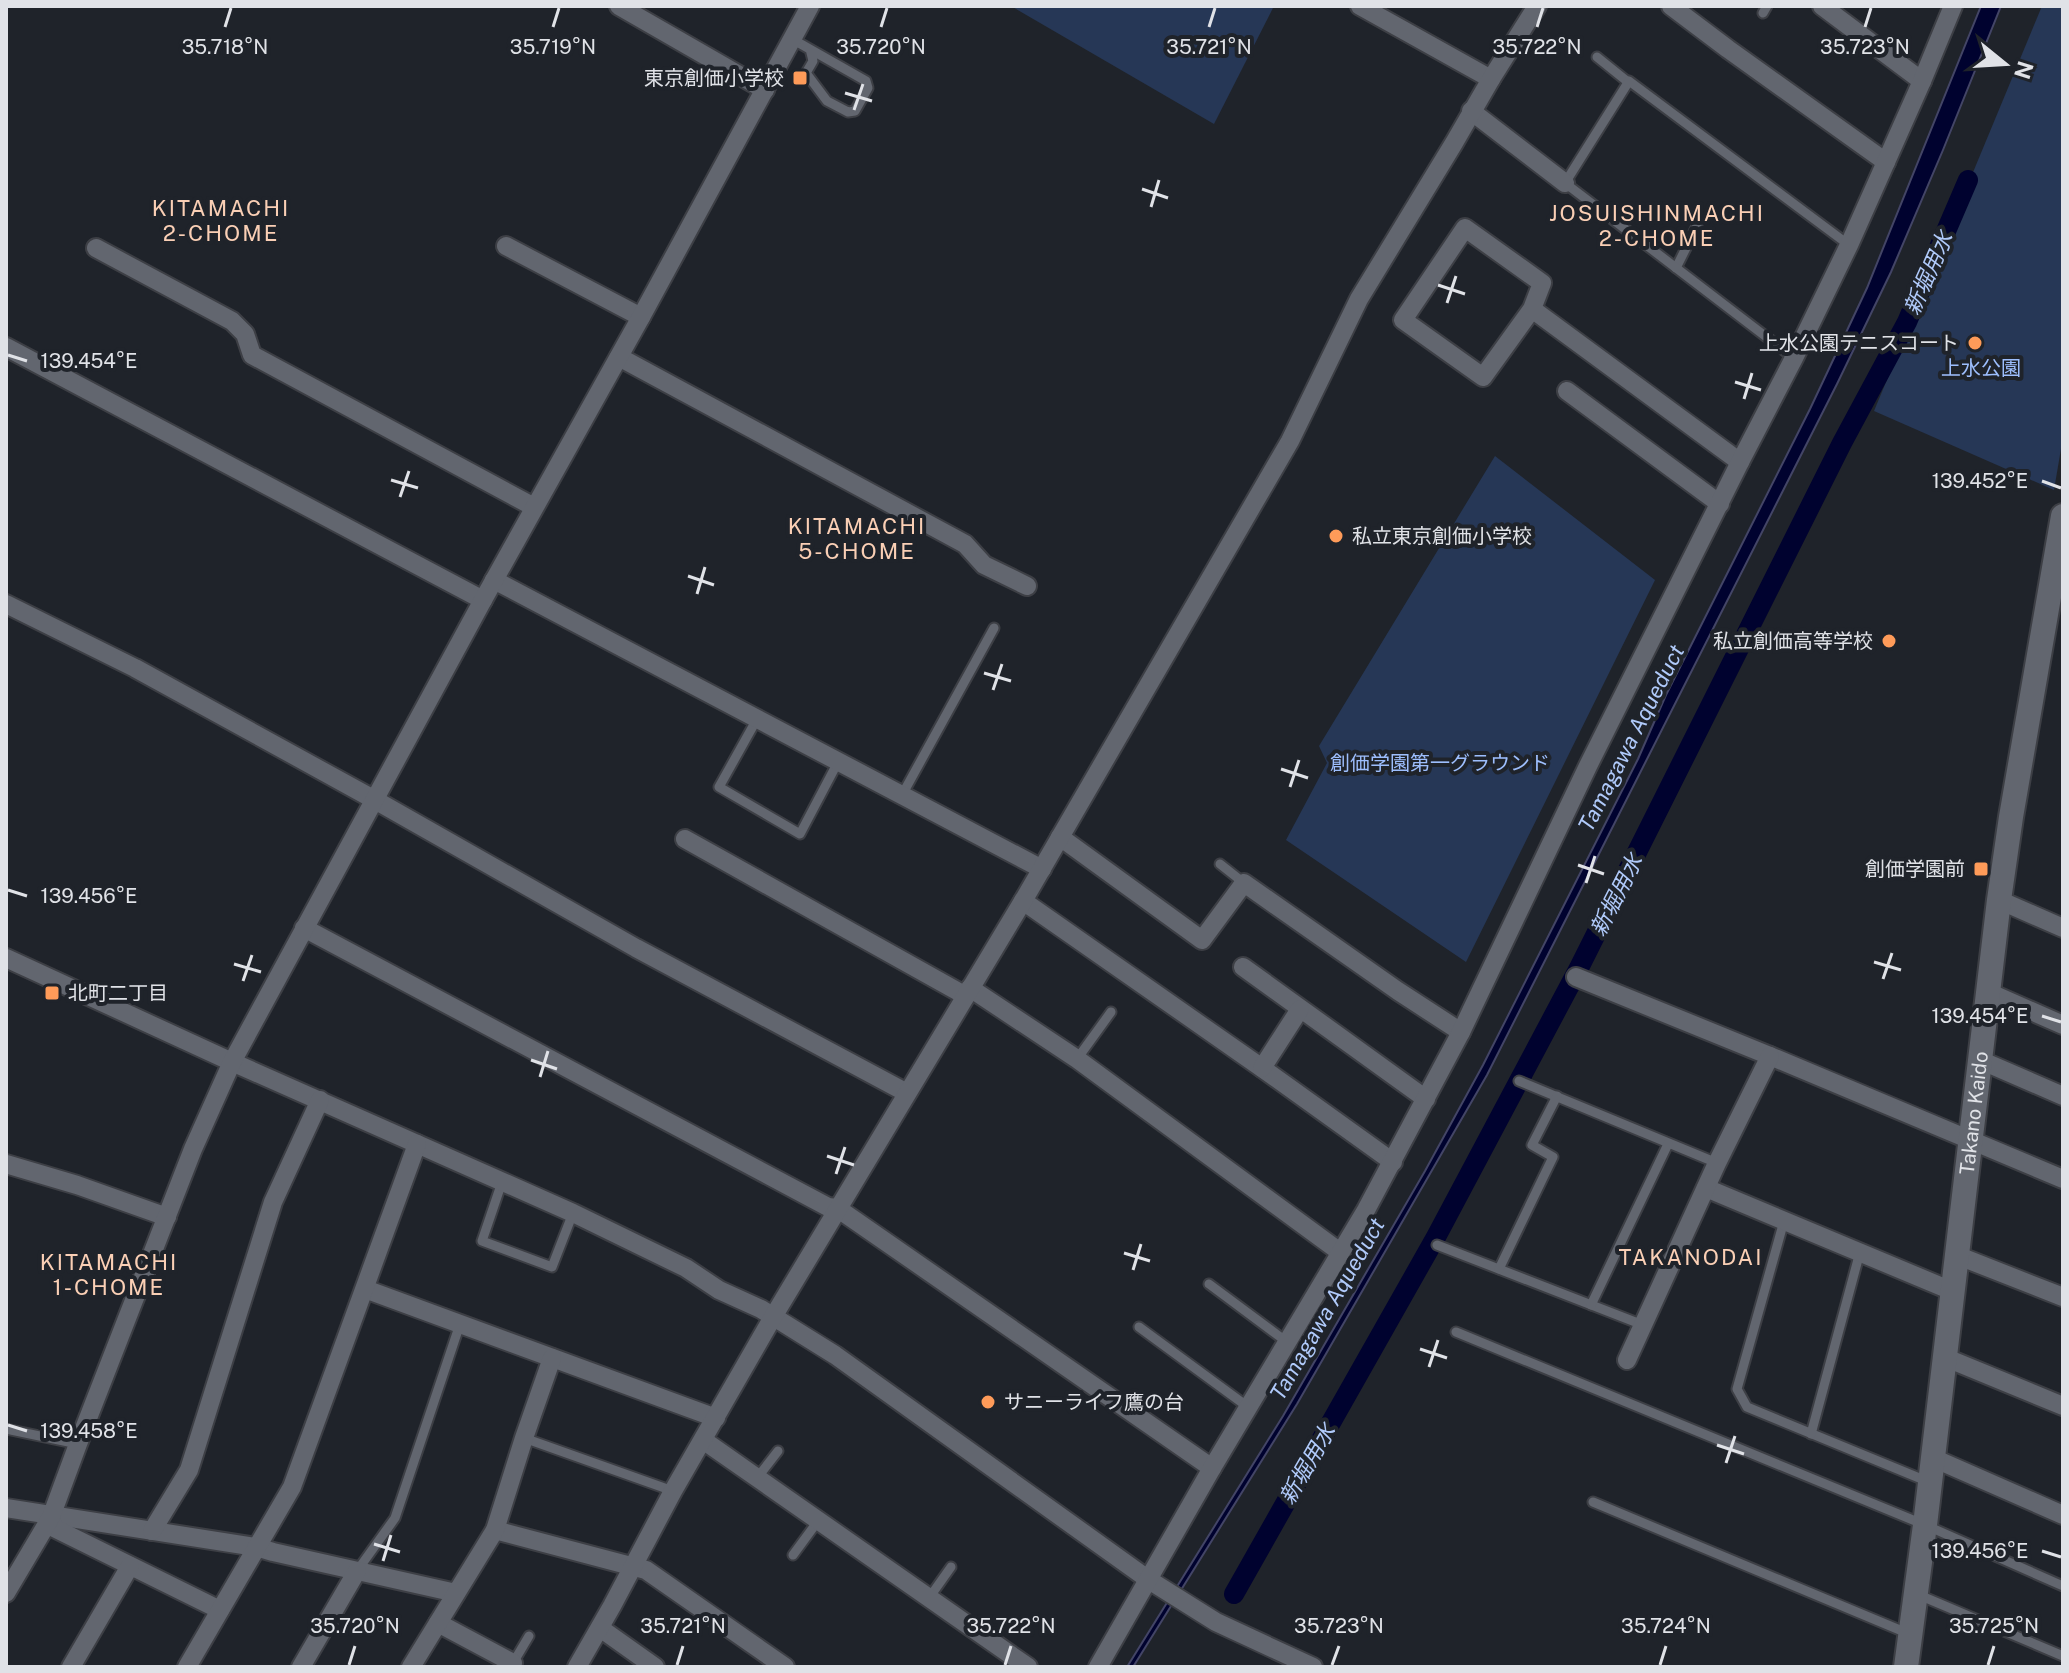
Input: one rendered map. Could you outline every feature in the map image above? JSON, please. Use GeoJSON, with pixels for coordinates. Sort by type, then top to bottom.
{"type":"FeatureCollection","features":[{"type":"Feature","properties":{"kind":"street"},"geometry":{"type":"LineString","coordinates":[[619,6],[765,90]]}},
{"type":"Feature","properties":{"kind":"street"},"geometry":{"type":"LineString","coordinates":[[6,1593],[51,1517],[193,1149],[232,1062],[810,6]]}},
{"type":"Feature","properties":{"kind":"street"},"geometry":{"type":"LineString","coordinates":[[1360,6],[1491,79]]}},
{"type":"Feature","properties":{"kind":"street"},"geometry":{"type":"LineString","coordinates":[[577,1667],[773,1317],[1042,869],[1290,441],[1359,299],[1537,6]]}},
{"type":"Feature","properties":{"kind":"street"},"geometry":{"type":"LineString","coordinates":[[1671,6],[1886,162]]}},
{"type":"Feature","properties":{"kind":"street"},"geometry":{"type":"LineString","coordinates":[[1822,6],[1922,81]]}},
{"type":"Feature","properties":{"kind":"street"},"geometry":{"type":"LineString","coordinates":[[1098,1667],[1393,1162],[1461,1032],[1588,766],[1849,245],[1953,6]]}},
{"type":"Feature","properties":{"kind":"street"},"geometry":{"type":"LineString","coordinates":[[1471,111],[1565,183]]}},
{"type":"Feature","properties":{"kind":"street"},"geometry":{"type":"LineString","coordinates":[[1465,228],[1542,283],[1532,309],[1483,377],[1403,320],[1465,228]]}},
{"type":"Feature","properties":{"kind":"street"},"geometry":{"type":"LineString","coordinates":[[506,246],[641,317]]}},
{"type":"Feature","properties":{"kind":"street"},"geometry":{"type":"LineString","coordinates":[[96,248],[232,321],[245,334],[252,355],[534,507]]}},
{"type":"Feature","properties":{"kind":"street"},"geometry":{"type":"LineString","coordinates":[[1532,309],[1740,462]]}},
{"type":"Feature","properties":{"kind":"street"},"geometry":{"type":"LineString","coordinates":[[6,347],[483,600]]}},
{"type":"Feature","properties":{"kind":"street"},"geometry":{"type":"LineString","coordinates":[[619,357],[965,544],[984,565],[1027,586]]}},
{"type":"Feature","properties":{"kind":"street"},"geometry":{"type":"LineString","coordinates":[[1567,391],[1720,504]]}},
{"type":"Feature","properties":{"kind":"street","name":"Takano Kaido"},"geometry":{"type":"LineString","coordinates":[[1906,1667],[1999,900],[2011,817],[2057,597],[2063,516]]}},
{"type":"Feature","properties":{"kind":"street"},"geometry":{"type":"LineString","coordinates":[[494,580],[1042,869]]}},
{"type":"Feature","properties":{"kind":"street"},"geometry":{"type":"LineString","coordinates":[[6,604],[135,668],[636,948],[907,1093]]}},
{"type":"Feature","properties":{"kind":"street"},"geometry":{"type":"LineString","coordinates":[[1060,837],[1202,940],[1244,883],[1461,1032]]}},
{"type":"Feature","properties":{"kind":"street"},"geometry":{"type":"LineString","coordinates":[[685,839],[968,992],[1077,1059],[1340,1252]]}},
{"type":"Feature","properties":{"kind":"street"},"geometry":{"type":"LineString","coordinates":[[1999,900],[2063,928]]}},
{"type":"Feature","properties":{"kind":"street"},"geometry":{"type":"LineString","coordinates":[[1023,901],[1393,1162]]}},
{"type":"Feature","properties":{"kind":"street"},"geometry":{"type":"LineString","coordinates":[[304,928],[828,1207],[837,1208],[1212,1468]]}},
{"type":"Feature","properties":{"kind":"street"},"geometry":{"type":"LineString","coordinates":[[6,958],[573,1213],[686,1268],[719,1290],[761,1309],[835,1355],[1191,1607],[1290,1662],[1313,1667]]}},
{"type":"Feature","properties":{"kind":"street"},"geometry":{"type":"LineString","coordinates":[[1243,967],[1426,1099]]}},
{"type":"Feature","properties":{"kind":"street"},"geometry":{"type":"LineString","coordinates":[[1576,977],[2063,1179]]}},
{"type":"Feature","properties":{"kind":"street"},"geometry":{"type":"LineString","coordinates":[[1988,992],[2063,1025]]}},
{"type":"Feature","properties":{"kind":"street"},"geometry":{"type":"LineString","coordinates":[[1262,1068],[1300,1009]]}},
{"type":"Feature","properties":{"kind":"street"},"geometry":{"type":"LineString","coordinates":[[1627,1360],[1717,1163],[1770,1056]]}},
{"type":"Feature","properties":{"kind":"street"},"geometry":{"type":"LineString","coordinates":[[1980,1060],[2063,1096]]}},
{"type":"Feature","properties":{"kind":"street"},"geometry":{"type":"LineString","coordinates":[[152,1531],[189,1470],[273,1202],[320,1100]]}},
{"type":"Feature","properties":{"kind":"street"},"geometry":{"type":"LineString","coordinates":[[187,1667],[292,1487],[417,1144]]}},
{"type":"Feature","properties":{"kind":"street"},"geometry":{"type":"LineString","coordinates":[[6,1164],[167,1217]]}},
{"type":"Feature","properties":{"kind":"street"},"geometry":{"type":"LineString","coordinates":[[1706,1188],[1952,1291]]}},
{"type":"Feature","properties":{"kind":"street"},"geometry":{"type":"LineString","coordinates":[[1956,1255],[2063,1297]]}},
{"type":"Feature","properties":{"kind":"street"},"geometry":{"type":"LineString","coordinates":[[365,1289],[716,1418]]}},
{"type":"Feature","properties":{"kind":"street"},"geometry":{"type":"LineString","coordinates":[[1944,1357],[2063,1406]]}},
{"type":"Feature","properties":{"kind":"street"},"geometry":{"type":"LineString","coordinates":[[411,1667],[495,1530],[552,1358]]}},
{"type":"Feature","properties":{"kind":"street"},"geometry":{"type":"LineString","coordinates":[[703,1440],[1028,1667]]}},
{"type":"Feature","properties":{"kind":"street"},"geometry":{"type":"LineString","coordinates":[[1931,1470],[2063,1515]]}},
{"type":"Feature","properties":{"kind":"street"},"geometry":{"type":"LineString","coordinates":[[6,1508],[256,1547],[456,1593]]}},
{"type":"Feature","properties":{"kind":"street"},"geometry":{"type":"LineString","coordinates":[[51,1517],[54,1528],[220,1610]]}},
{"type":"Feature","properties":{"kind":"street"},"geometry":{"type":"LineString","coordinates":[[495,1530],[646,1570],[777,1665]]}},
{"type":"Feature","properties":{"kind":"street"},"geometry":{"type":"LineString","coordinates":[[71,1667],[130,1566]]}},
{"type":"Feature","properties":{"kind":"street"},"geometry":{"type":"LineString","coordinates":[[301,1667],[357,1571]]}},
{"type":"Feature","properties":{"kind":"street"},"geometry":{"type":"LineString","coordinates":[[438,1623],[512,1665]]}},
{"type":"Feature","properties":{"kind":"street"},"geometry":{"type":"LineString","coordinates":[[600,1628],[655,1667]]}},
{"type":"Feature","properties":{"kind":"lane"},"geometry":{"type":"LineString","coordinates":[[792,39],[810,49],[866,81],[868,88],[855,111],[848,112],[827,101],[806,73],[813,61],[810,49]]}},
{"type":"Feature","properties":{"kind":"lane"},"geometry":{"type":"LineString","coordinates":[[1597,57],[1849,245]]}},
{"type":"Feature","properties":{"kind":"lane"},"geometry":{"type":"LineString","coordinates":[[1628,82],[1565,183],[1794,358]]}},
{"type":"Feature","properties":{"kind":"lane"},"geometry":{"type":"LineString","coordinates":[[1676,268],[1697,226]]}},
{"type":"Feature","properties":{"kind":"lane"},"geometry":{"type":"LineString","coordinates":[[902,795],[994,628]]}},
{"type":"Feature","properties":{"kind":"lane"},"geometry":{"type":"LineString","coordinates":[[757,719],[719,787],[800,834],[838,762]]}},
{"type":"Feature","properties":{"kind":"lane"},"geometry":{"type":"LineString","coordinates":[[1220,864],[1244,883]]}},
{"type":"Feature","properties":{"kind":"lane"},"geometry":{"type":"LineString","coordinates":[[1077,1059],[1111,1012]]}},
{"type":"Feature","properties":{"kind":"lane"},"geometry":{"type":"LineString","coordinates":[[1519,1081],[1717,1163]]}},
{"type":"Feature","properties":{"kind":"lane"},"geometry":{"type":"LineString","coordinates":[[1499,1269],[1553,1157],[1532,1145],[1557,1096]]}},
{"type":"Feature","properties":{"kind":"lane"},"geometry":{"type":"LineString","coordinates":[[1591,1305],[1668,1144]]}},
{"type":"Feature","properties":{"kind":"lane"},"geometry":{"type":"LineString","coordinates":[[502,1182],[482,1241],[552,1267],[573,1213]]}},
{"type":"Feature","properties":{"kind":"lane"},"geometry":{"type":"LineString","coordinates":[[1784,1221],[1737,1389],[1747,1407],[1811,1434],[1931,1470]]}},
{"type":"Feature","properties":{"kind":"lane"},"geometry":{"type":"LineString","coordinates":[[1437,1245],[1643,1325]]}},
{"type":"Feature","properties":{"kind":"lane"},"geometry":{"type":"LineString","coordinates":[[1811,1434],[1860,1252]]}},
{"type":"Feature","properties":{"kind":"lane"},"geometry":{"type":"LineString","coordinates":[[1209,1284],[1287,1342]]}},
{"type":"Feature","properties":{"kind":"lane"},"geometry":{"type":"LineString","coordinates":[[357,1571],[395,1518],[460,1324]]}},
{"type":"Feature","properties":{"kind":"lane"},"geometry":{"type":"LineString","coordinates":[[1139,1327],[1248,1407]]}},
{"type":"Feature","properties":{"kind":"lane"},"geometry":{"type":"LineString","coordinates":[[1456,1332],[1925,1525],[2063,1586]]}},
{"type":"Feature","properties":{"kind":"lane"},"geometry":{"type":"LineString","coordinates":[[6,1429],[78,1444]]}},
{"type":"Feature","properties":{"kind":"lane"},"geometry":{"type":"LineString","coordinates":[[524,1438],[673,1491]]}},
{"type":"Feature","properties":{"kind":"lane"},"geometry":{"type":"LineString","coordinates":[[757,1478],[778,1451]]}},
{"type":"Feature","properties":{"kind":"lane"},"geometry":{"type":"LineString","coordinates":[[1593,1502],[1910,1634]]}},
{"type":"Feature","properties":{"kind":"lane"},"geometry":{"type":"LineString","coordinates":[[793,1555],[818,1521]]}},
{"type":"Feature","properties":{"kind":"lane"},"geometry":{"type":"LineString","coordinates":[[929,1598],[951,1567]]}},
{"type":"Feature","properties":{"kind":"lane"},"geometry":{"type":"LineString","coordinates":[[1916,1594],[2063,1656]]}},
{"type":"Feature","properties":{"kind":"lane"},"geometry":{"type":"LineString","coordinates":[[512,1665],[529,1636]]}},
{"type":"Feature","properties":{"kind":"green space"},"geometry":{"type":"Polygon","coordinates":[[[1011,6],[1274,6],[1214,124],[1011,6]]]}},
{"type":"Feature","properties":{"kind":"green space","name":"上水公園"},"geometry":{"type":"Polygon","coordinates":[[[2042,6],[2063,6],[2063,437],[2054,490],[1874,411],[2042,6]]]}},
{"type":"Feature","properties":{"kind":"green space","name":"創価学園第一グラウンド"},"geometry":{"type":"Polygon","coordinates":[[[1495,456],[1655,580],[1466,962],[1286,840],[1327,763],[1319,746],[1495,456]]]}},
{"type":"Feature","properties":{"kind":"shaded area"},"geometry":{"type":"Polygon","coordinates":[[[1981,6],[2001,6],[1891,272],[1487,1075],[1297,1404],[1133,1667],[1127,1667],[1283,1416],[1483,1065],[1638,759],[1666,695],[1810,409],[1867,288],[1981,6]]]}},
{"type":"Feature","properties":{"kind":"waterway","name":"新堀用水"},"geometry":{"type":"LineString","coordinates":[[1234,1594],[1436,1237],[1579,968],[1842,443],[1907,322],[1968,180]]}},
{"type":"Feature","properties":{"kind":"place","name":"東京創価小学校"},"geometry":{"type":"Point","coordinates":[800,78]}},
{"type":"Feature","properties":{"kind":"place","name":"上水公園テニスコート"},"geometry":{"type":"Point","coordinates":[1975,343]}},
{"type":"Feature","properties":{"kind":"place","name":"私立東京創価小学校"},"geometry":{"type":"Point","coordinates":[1336,536]}},
{"type":"Feature","properties":{"kind":"place","name":"私立創価高等学校"},"geometry":{"type":"Point","coordinates":[1889,641]}},
{"type":"Feature","properties":{"kind":"place","name":"創価学園前"},"geometry":{"type":"Point","coordinates":[1981,869]}},
{"type":"Feature","properties":{"kind":"place","name":"北町二丁目"},"geometry":{"type":"Point","coordinates":[52,993]}},
{"type":"Feature","properties":{"kind":"place","name":"サニーライフ鷹の台"},"geometry":{"type":"Point","coordinates":[988,1402]}},
{"type":"Feature","properties":{"kind":"district","name":"KITAMACHI 2-CHOME"},"geometry":{"type":"Point","coordinates":[221,220]}},
{"type":"Feature","properties":{"kind":"district","name":"JOSUISHINMACHI 2-CHOME"},"geometry":{"type":"Point","coordinates":[1657,226]}},
{"type":"Feature","properties":{"kind":"district","name":"KITAMACHI 5-CHOME"},"geometry":{"type":"Point","coordinates":[857,538]}},
{"type":"Feature","properties":{"kind":"district","name":"TAKANODAI"},"geometry":{"type":"Point","coordinates":[1691,1257]}},
{"type":"Feature","properties":{"kind":"district","name":"KITAMACHI 1-CHOME"},"geometry":{"type":"Point","coordinates":[109,1274]}},
{"type":"Feature","properties":{"kind":"water label","name":"Tamagawa Aqueduct"},"geometry":{"type":"Point","coordinates":[1631,738]}},
{"type":"Feature","properties":{"kind":"water label","name":"Tamagawa Aqueduct"},"geometry":{"type":"Point","coordinates":[1327,1309]}}]}
